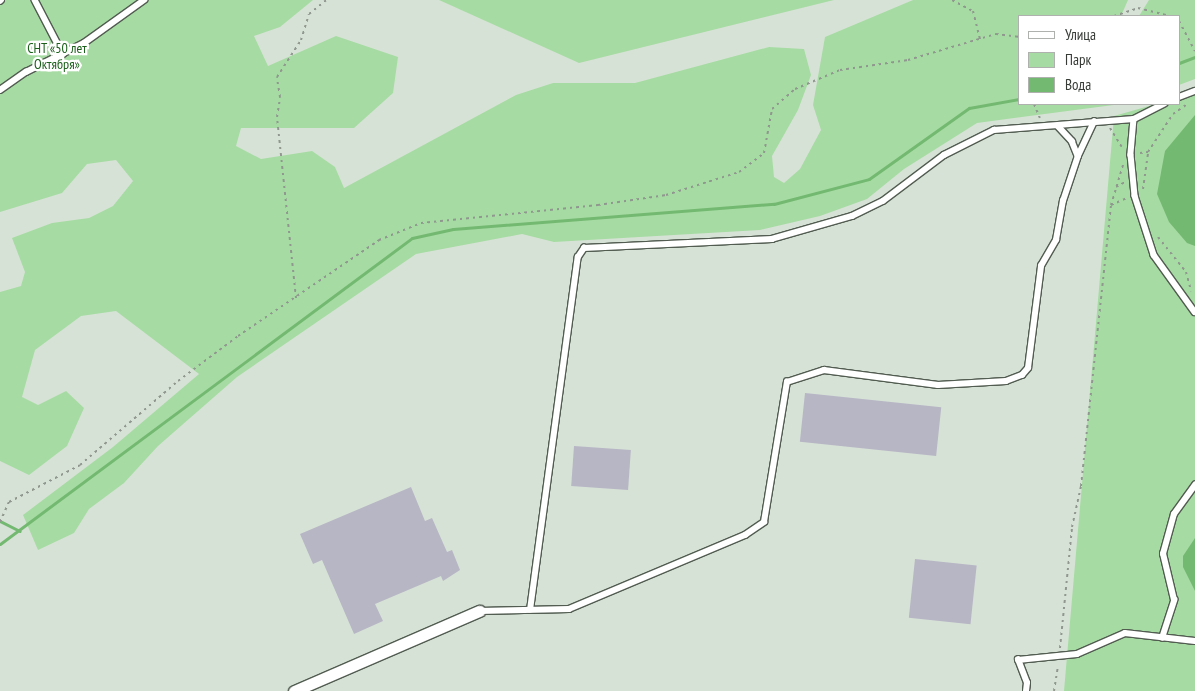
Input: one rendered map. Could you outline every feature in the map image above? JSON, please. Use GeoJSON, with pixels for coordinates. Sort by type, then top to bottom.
{"type":"FeatureCollection","features":[{"type":"Feature","properties":{"kind":"street"},"geometry":{"type":"LineString","coordinates":[[294,691],[479,611]]}},
{"type":"Feature","properties":{"kind":"lane"},"geometry":{"type":"LineString","coordinates":[[35,0],[63,54]]}},
{"type":"Feature","properties":{"kind":"lane"},"geometry":{"type":"LineString","coordinates":[[0,90],[26,72],[84,43],[144,0]]}},
{"type":"Feature","properties":{"kind":"lane"},"geometry":{"type":"LineString","coordinates":[[1180,97],[1195,91]]}},
{"type":"Feature","properties":{"kind":"lane"},"geometry":{"type":"LineString","coordinates":[[530,610],[578,257],[584,248],[772,239],[852,216],[883,201],[944,155],[974,137],[994,130],[1134,119],[1162,105]]}},
{"type":"Feature","properties":{"kind":"lane"},"geometry":{"type":"LineString","coordinates":[[1134,119],[1131,155],[1135,196],[1154,254],[1195,312]]}},
{"type":"Feature","properties":{"kind":"lane"},"geometry":{"type":"LineString","coordinates":[[479,611],[569,609],[745,535],[764,522],[787,382],[824,370],[938,385],[1006,381],[1022,375],[1028,368],[1041,266],[1056,240],[1063,201],[1078,156],[1094,122]]}},
{"type":"Feature","properties":{"kind":"lane"},"geometry":{"type":"LineString","coordinates":[[1058,126],[1072,140],[1078,156]]}},
{"type":"Feature","properties":{"kind":"lane"},"geometry":{"type":"LineString","coordinates":[[1162,638],[1174,600],[1163,554],[1174,514],[1195,486]]}},
{"type":"Feature","properties":{"kind":"lane"},"geometry":{"type":"LineString","coordinates":[[1026,691],[1027,683],[1018,660],[1078,654],[1125,633],[1195,641]]}},
{"type":"Feature","properties":{"kind":"path"},"geometry":{"type":"LineString","coordinates":[[296,298],[277,117],[280,97],[277,76],[301,40],[309,14],[326,0]]}},
{"type":"Feature","properties":{"kind":"path"},"geometry":{"type":"LineString","coordinates":[[952,0],[973,11],[980,39]]}},
{"type":"Feature","properties":{"kind":"path"},"geometry":{"type":"LineString","coordinates":[[1117,15],[1138,8],[1166,15]]}},
{"type":"Feature","properties":{"kind":"path"},"geometry":{"type":"LineString","coordinates":[[1180,23],[1195,51]]}},
{"type":"Feature","properties":{"kind":"path"},"geometry":{"type":"LineString","coordinates":[[0,522],[9,502],[80,464],[178,381],[238,336],[379,240],[421,224],[598,205],[666,195],[739,172],[764,153],[772,109],[795,89],[840,70],[908,60],[996,34],[1018,37]]}},
{"type":"Feature","properties":{"kind":"path"},"geometry":{"type":"LineString","coordinates":[[1143,193],[1148,152],[1173,114],[1195,100]]}},
{"type":"Feature","properties":{"kind":"path"},"geometry":{"type":"LineString","coordinates":[[1034,105],[1037,114]]}},
{"type":"Feature","properties":{"kind":"path"},"geometry":{"type":"LineString","coordinates":[[1103,121],[1115,133],[1126,159]]}},
{"type":"Feature","properties":{"kind":"path"},"geometry":{"type":"LineString","coordinates":[[1054,691],[1072,527],[1081,486],[1111,205],[1126,159],[1131,155],[1148,152]]}},
{"type":"Feature","properties":{"kind":"path"},"geometry":{"type":"LineString","coordinates":[[1111,205],[1135,196]]}},
{"type":"Feature","properties":{"kind":"path"},"geometry":{"type":"LineString","coordinates":[[1144,224],[1151,225],[1166,251],[1186,272],[1193,299]]}},
{"type":"Feature","properties":{"kind":"green space","name":"СНТ «50 лет Октября»"},"geometry":{"type":"Polygon","coordinates":[[[0,0],[313,0],[280,27],[254,36],[268,66],[336,36],[398,57],[393,93],[354,128],[241,128],[236,146],[261,159],[312,151],[335,167],[344,188],[516,95],[553,83],[635,83],[769,47],[804,49],[811,75],[798,110],[772,156],[774,177],[784,183],[800,169],[821,130],[813,105],[825,37],[913,0],[1128,0],[1121,15],[1018,15],[1018,105],[1113,105],[977,123],[904,169],[867,199],[820,216],[760,230],[554,242],[522,234],[416,254],[237,377],[158,446],[124,483],[89,509],[74,533],[38,550],[23,515],[113,447],[199,374],[116,311],[81,316],[35,350],[22,397],[38,405],[66,391],[84,408],[67,446],[29,475],[0,461],[0,292],[21,286],[25,272],[12,238],[52,223],[89,218],[113,206],[133,181],[116,160],[87,164],[62,193],[0,212],[0,0]]]}},
{"type":"Feature","properties":{"kind":"green space"},"geometry":{"type":"Polygon","coordinates":[[[439,0],[834,0],[579,63],[439,0]]]}},
{"type":"Feature","properties":{"kind":"green space"},"geometry":{"type":"Polygon","coordinates":[[[1149,0],[1195,0],[1195,79],[1180,85],[1180,15],[1140,15],[1149,0]]]}},
{"type":"Feature","properties":{"kind":"green space"},"geometry":{"type":"Polygon","coordinates":[[[1195,92],[1195,691],[1064,691],[1114,116],[1152,105],[1180,105],[1180,97],[1195,92]]]}},
{"type":"Feature","properties":{"kind":"water"},"geometry":{"type":"Polygon","coordinates":[[[1195,115],[1195,246],[1187,243],[1169,222],[1157,194],[1165,151],[1195,115]]]}},
{"type":"Feature","properties":{"kind":"water"},"geometry":{"type":"Polygon","coordinates":[[[1195,538],[1195,591],[1183,567],[1183,556],[1195,538]]]}},
{"type":"Feature","properties":{"kind":"building"},"geometry":{"type":"Polygon","coordinates":[[[805,393],[941,407],[936,456],[800,442],[805,393]]]}},
{"type":"Feature","properties":{"kind":"building"},"geometry":{"type":"Polygon","coordinates":[[[574,446],[631,450],[628,490],[571,486],[574,446]]]}},
{"type":"Feature","properties":{"kind":"building"},"geometry":{"type":"Polygon","coordinates":[[[411,487],[425,521],[432,518],[447,552],[452,550],[460,570],[443,581],[441,576],[375,604],[383,621],[354,634],[322,560],[313,564],[300,534],[411,487]]]}},
{"type":"Feature","properties":{"kind":"building"},"geometry":{"type":"Polygon","coordinates":[[[915,559],[977,565],[970,624],[909,618],[915,559]]]}},
{"type":"Feature","properties":{"kind":"waterway"},"geometry":{"type":"LineString","coordinates":[[1180,63],[1195,57]]}},
{"type":"Feature","properties":{"kind":"waterway"},"geometry":{"type":"LineString","coordinates":[[0,544],[412,238],[453,229],[774,204],[869,179],[969,108],[1018,99]]}},
{"type":"Feature","properties":{"kind":"waterway"},"geometry":{"type":"LineString","coordinates":[[0,521],[20,531]]}}]}
